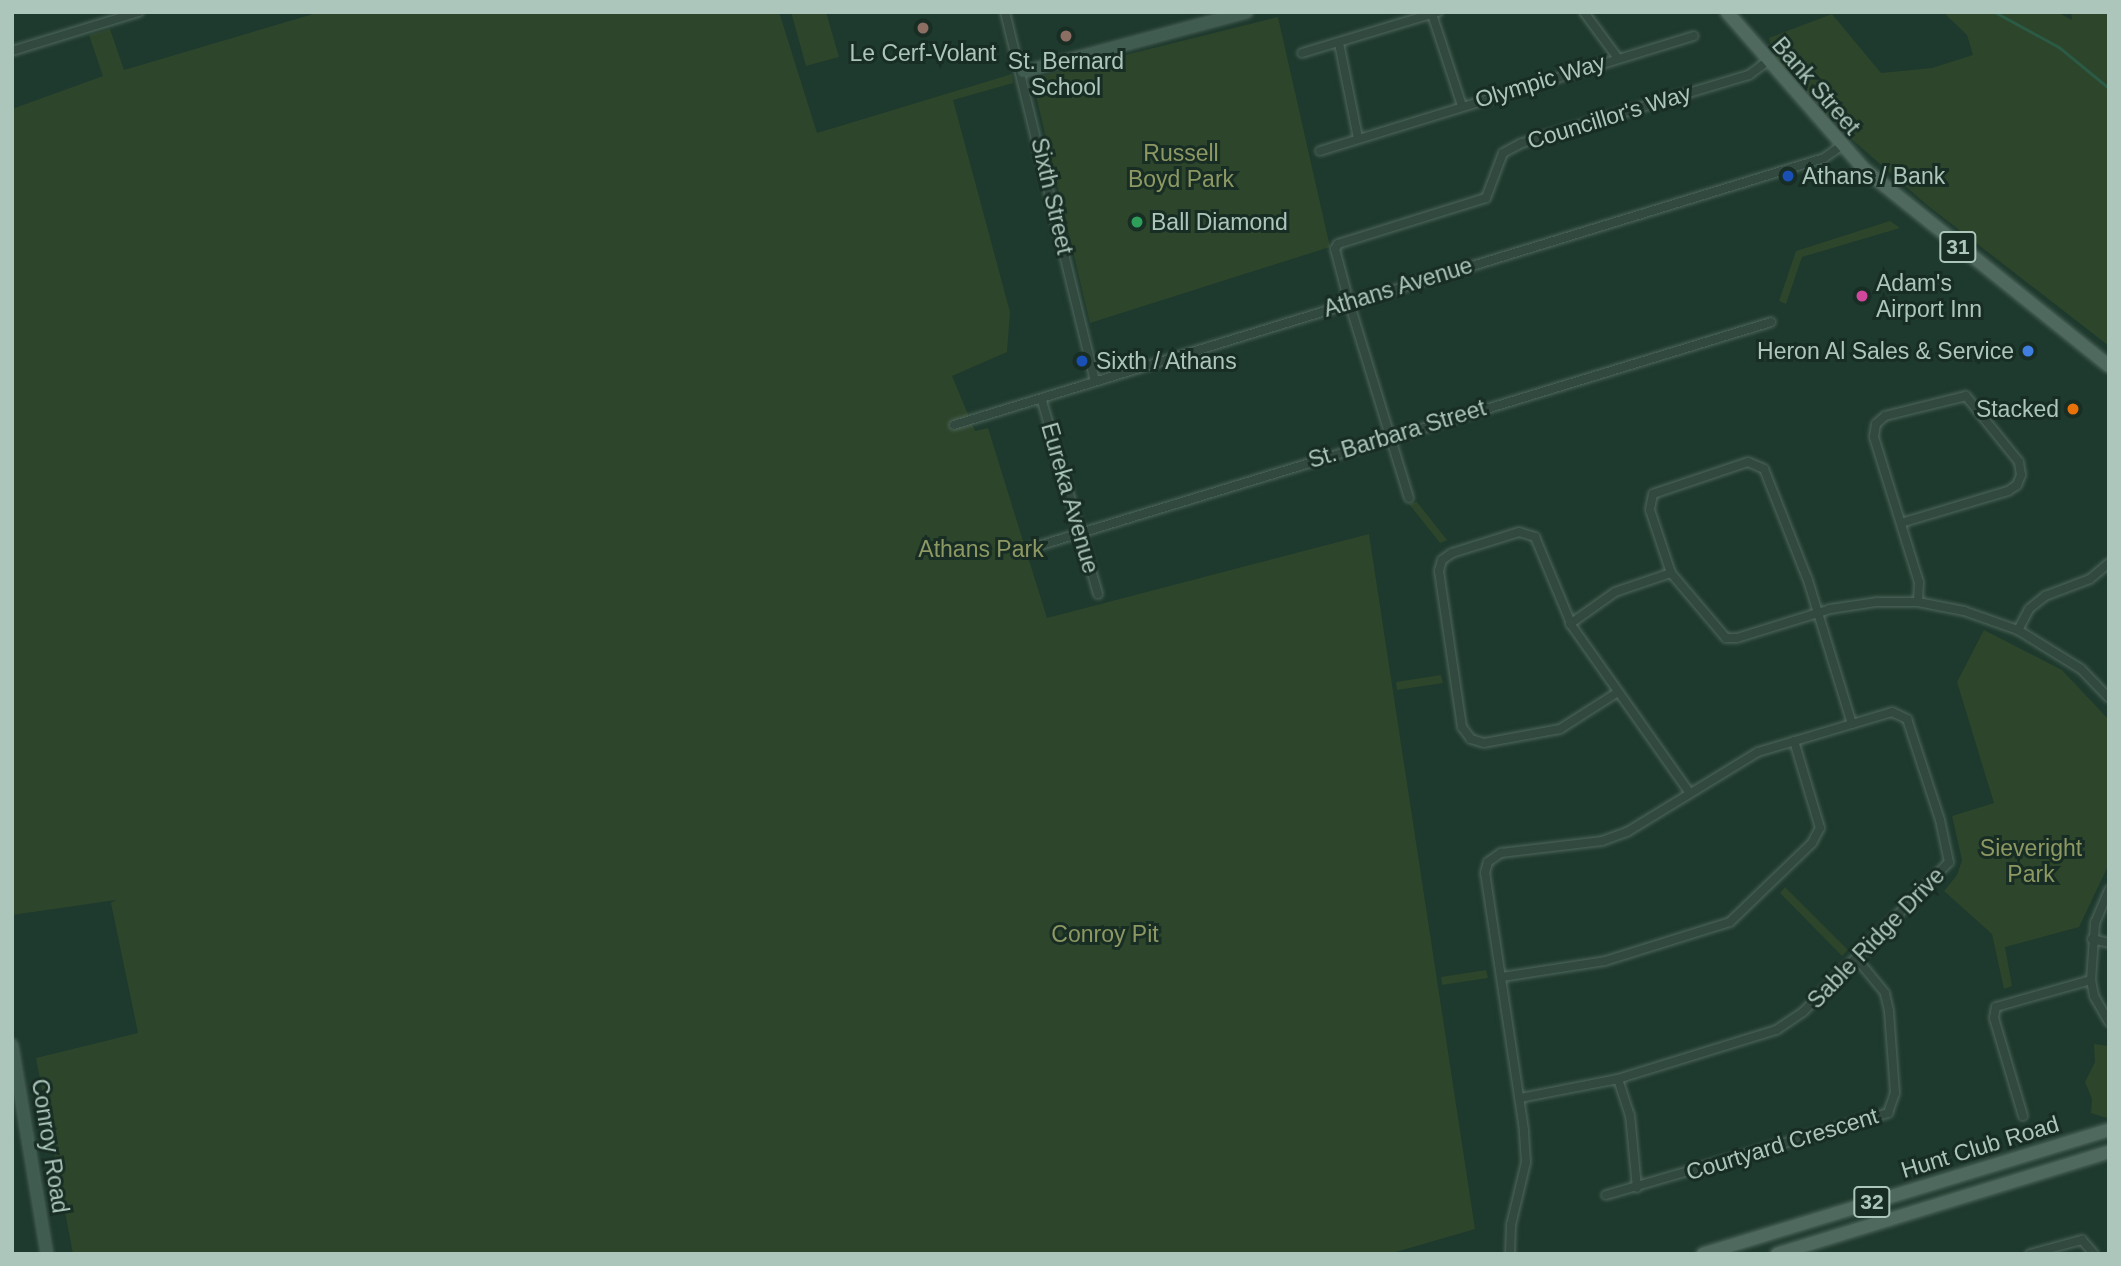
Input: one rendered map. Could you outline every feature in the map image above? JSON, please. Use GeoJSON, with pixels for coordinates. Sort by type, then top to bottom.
{"type":"FeatureCollection","features":[{"type":"Feature","properties":{"kind":"main road","name":"Bank Street"},"geometry":{"type":"LineString","coordinates":[[1727,12],[1766,62],[1840,147],[1919,216],[2109,366]]}},
{"type":"Feature","properties":{"kind":"main road","name":"Hunt Club Road"},"geometry":{"type":"LineString","coordinates":[[1703,1254],[2109,1130]]}},
{"type":"Feature","properties":{"kind":"main road","name":"Hunt Club Road"},"geometry":{"type":"LineString","coordinates":[[1777,1254],[2109,1152]]}},
{"type":"Feature","properties":{"kind":"street"},"geometry":{"type":"LineString","coordinates":[[12,51],[139,12]]}},
{"type":"Feature","properties":{"kind":"street","name":"Sixth Street"},"geometry":{"type":"LineString","coordinates":[[1005,12],[1023,72],[1095,380]]}},
{"type":"Feature","properties":{"kind":"street"},"geometry":{"type":"LineString","coordinates":[[1023,72],[1247,12]]}},
{"type":"Feature","properties":{"kind":"street","name":"Olympic Way"},"geometry":{"type":"LineString","coordinates":[[1584,12],[1618,57]]}},
{"type":"Feature","properties":{"kind":"street","name":"Olympic Way"},"geometry":{"type":"LineString","coordinates":[[1302,53],[1433,13],[1462,106]]}},
{"type":"Feature","properties":{"kind":"street","name":"Olympic Way"},"geometry":{"type":"LineString","coordinates":[[1320,151],[1618,57],[1694,36]]}},
{"type":"Feature","properties":{"kind":"street"},"geometry":{"type":"LineString","coordinates":[[1339,43],[1358,138]]}},
{"type":"Feature","properties":{"kind":"street","name":"Councillor's Way"},"geometry":{"type":"LineString","coordinates":[[1349,302],[1335,249],[1338,244],[1486,198],[1503,153],[1522,143],[1749,75],[1766,62]]}},
{"type":"Feature","properties":{"kind":"street","name":"Athans Avenue"},"geometry":{"type":"LineString","coordinates":[[954,425],[1042,401],[1095,380],[1824,158],[1840,147]]}},
{"type":"Feature","properties":{"kind":"street"},"geometry":{"type":"LineString","coordinates":[[1349,302],[1409,498]]}},
{"type":"Feature","properties":{"kind":"street","name":"St. Barbara Street"},"geometry":{"type":"LineString","coordinates":[[1025,551],[1390,436],[1771,322]]}},
{"type":"Feature","properties":{"kind":"street"},"geometry":{"type":"LineString","coordinates":[[1901,523],[2008,491],[2017,485],[2021,475],[2019,462],[1966,396],[1885,416],[1876,424],[1874,437],[1919,582],[1918,602]]}},
{"type":"Feature","properties":{"kind":"street","name":"Eureka Avenue"},"geometry":{"type":"LineString","coordinates":[[1042,401],[1098,594]]}},
{"type":"Feature","properties":{"kind":"street"},"geometry":{"type":"LineString","coordinates":[[1852,723],[1818,613],[1765,468],[1758,463],[1662,488],[1653,494],[1650,510],[1671,573],[1726,638],[1818,613],[1877,602],[1918,602],[1964,611],[2018,630],[2081,669],[2109,698]]}},
{"type":"Feature","properties":{"kind":"street"},"geometry":{"type":"LineString","coordinates":[[1618,692],[1560,729],[1484,743],[1465,734],[1439,571],[1446,556],[1519,532],[1531,534],[1570,624],[1690,793]]}},
{"type":"Feature","properties":{"kind":"street"},"geometry":{"type":"LineString","coordinates":[[2018,630],[2029,609],[2045,596],[2090,579],[2109,563]]}},
{"type":"Feature","properties":{"kind":"street"},"geometry":{"type":"LineString","coordinates":[[1570,624],[1615,592],[1671,573]]}},
{"type":"Feature","properties":{"kind":"street","name":"Sable Ridge Drive"},"geometry":{"type":"LineString","coordinates":[[1510,1254],[1511,1226],[1526,1162],[1520,1098],[1485,873],[1488,862],[1501,853],[1609,839],[1644,824],[1741,760],[1892,712],[1907,719],[1940,820],[1948,862],[1803,1012],[1776,1030],[1618,1079],[1520,1098]]}},
{"type":"Feature","properties":{"kind":"street"},"geometry":{"type":"LineString","coordinates":[[1502,977],[1605,961],[1730,922],[1812,843],[1820,828],[1794,741]]}},
{"type":"Feature","properties":{"kind":"street"},"geometry":{"type":"LineString","coordinates":[[2108,1021],[2094,996],[2091,979],[2092,939],[2109,890]]}},
{"type":"Feature","properties":{"kind":"street"},"geometry":{"type":"LineString","coordinates":[[2092,939],[2109,943]]}},
{"type":"Feature","properties":{"kind":"street","name":"Courtyard Crescent"},"geometry":{"type":"LineString","coordinates":[[1606,1195],[1888,1113],[1895,1093],[1889,1012],[1885,993],[1857,959]]}},
{"type":"Feature","properties":{"kind":"street"},"geometry":{"type":"LineString","coordinates":[[2023,1116],[1994,1018],[1996,1007],[2091,979]]}},
{"type":"Feature","properties":{"kind":"street","name":"Conroy Road"},"geometry":{"type":"LineString","coordinates":[[12,1045],[47,1254]]}},
{"type":"Feature","properties":{"kind":"street"},"geometry":{"type":"LineString","coordinates":[[1618,1079],[1630,1115],[1637,1188]]}},
{"type":"Feature","properties":{"kind":"street"},"geometry":{"type":"LineString","coordinates":[[2030,1254],[2082,1240],[2094,1254]]}},
{"type":"Feature","properties":{"kind":"green space"},"geometry":{"type":"Polygon","coordinates":[[[320,12],[779,12],[817,133],[1012,74],[1013,83],[953,100],[1010,312],[1007,352],[952,376],[975,431],[988,428],[1047,618],[1369,534],[1475,1229],[1389,1254],[73,1254],[36,1058],[138,1033],[111,903],[116,900],[12,915],[12,109],[103,76],[89,35],[110,29],[124,70],[320,12]]]}},
{"type":"Feature","properties":{"kind":"green space"},"geometry":{"type":"Polygon","coordinates":[[[791,12],[826,12],[839,57],[806,66],[791,12]]]}},
{"type":"Feature","properties":{"kind":"green space"},"geometry":{"type":"Polygon","coordinates":[[[1943,12],[2057,12],[2072,20],[2071,12],[2109,12],[2109,346],[1927,205],[1847,135],[1774,57],[1769,38],[1832,14],[1881,73],[1932,68],[1973,55],[1967,35],[1943,12]]]}},
{"type":"Feature","properties":{"kind":"green space","name":"Russell Boyd Park"},"geometry":{"type":"Polygon","coordinates":[[[1278,17],[1330,247],[1090,323],[1034,87],[1037,77],[1278,17]]]}},
{"type":"Feature","properties":{"kind":"green space"},"geometry":{"type":"Polygon","coordinates":[[[1890,221],[1900,228],[1802,257],[1786,304],[1779,301],[1796,251],[1890,221]]]}},
{"type":"Feature","properties":{"kind":"green space"},"geometry":{"type":"Polygon","coordinates":[[[1417,502],[1447,540],[1440,543],[1409,504],[1417,502]]]}},
{"type":"Feature","properties":{"kind":"green space","name":"Sieveright Park"},"geometry":{"type":"Polygon","coordinates":[[[1984,630],[2062,670],[2109,720],[2109,864],[2079,927],[2005,947],[2012,986],[2004,989],[1992,934],[1944,891],[1957,875],[1962,860],[1952,816],[1994,803],[1957,682],[1984,630]]]}},
{"type":"Feature","properties":{"kind":"green space"},"geometry":{"type":"Polygon","coordinates":[[[1441,675],[1443,683],[1397,690],[1396,682],[1441,675]]]}},
{"type":"Feature","properties":{"kind":"green space"},"geometry":{"type":"Polygon","coordinates":[[[1785,887],[1848,950],[1842,956],[1780,893],[1785,887]]]}},
{"type":"Feature","properties":{"kind":"green space"},"geometry":{"type":"Polygon","coordinates":[[[1486,970],[1488,978],[1442,985],[1441,977],[1486,970]]]}},
{"type":"Feature","properties":{"kind":"green space"},"geometry":{"type":"Polygon","coordinates":[[[2094,1044],[2109,1046],[2107,1118],[2091,1113],[2092,1099],[2085,1082],[2095,1062],[2094,1044]]]}},
{"type":"Feature","properties":{"kind":"waterway"},"geometry":{"type":"LineString","coordinates":[[1995,12],[2059,47],[2109,88]]}},
{"type":"Feature","properties":{"kind":"place","name":"Le Cerf-Volant"},"geometry":{"type":"Point","coordinates":[923,28]}},
{"type":"Feature","properties":{"kind":"place","name":"St. Bernard School"},"geometry":{"type":"Point","coordinates":[1066,36]}},
{"type":"Feature","properties":{"kind":"place","name":"Athans / Bank"},"geometry":{"type":"Point","coordinates":[1788,176]}},
{"type":"Feature","properties":{"kind":"place","name":"Ball Diamond"},"geometry":{"type":"Point","coordinates":[1137,222]}},
{"type":"Feature","properties":{"kind":"place","name":"Adam's Airport Inn"},"geometry":{"type":"Point","coordinates":[1862,296]}},
{"type":"Feature","properties":{"kind":"place","name":"Heron Al Sales & Service"},"geometry":{"type":"Point","coordinates":[2028,351]}},
{"type":"Feature","properties":{"kind":"place","name":"Sixth / Athans"},"geometry":{"type":"Point","coordinates":[1082,361]}},
{"type":"Feature","properties":{"kind":"place","name":"Stacked"},"geometry":{"type":"Point","coordinates":[2073,409]}},
{"type":"Feature","properties":{"kind":"park label","name":"Athans Park"},"geometry":{"type":"Point","coordinates":[981,549]}},
{"type":"Feature","properties":{"kind":"park label","name":"Conroy Pit"},"geometry":{"type":"Point","coordinates":[1105,934]}}]}
